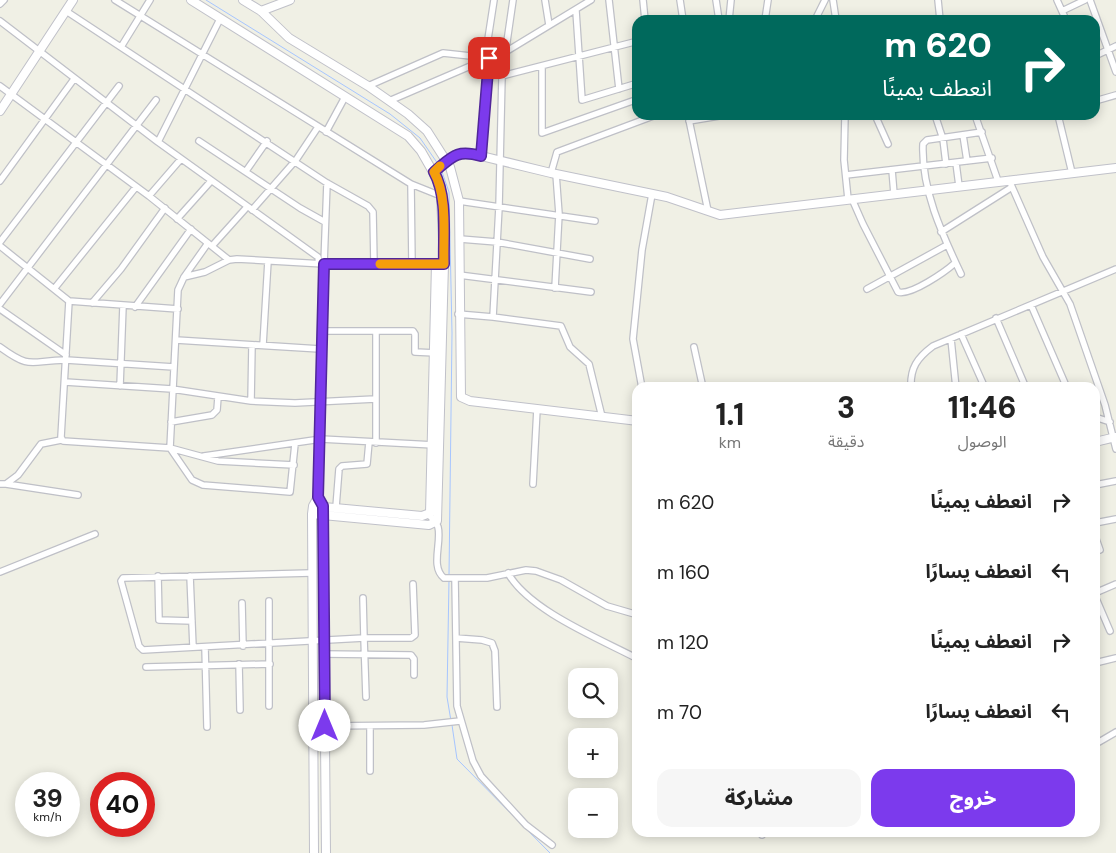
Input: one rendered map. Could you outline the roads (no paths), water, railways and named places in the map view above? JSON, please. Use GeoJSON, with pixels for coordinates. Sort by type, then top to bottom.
{"type":"FeatureCollection","features":[{"type":"Feature","properties":{"kind":"street"},"geometry":{"type":"LineString","coordinates":[[0,4],[4,0]]}},
{"type":"Feature","properties":{"kind":"street"},"geometry":{"type":"LineString","coordinates":[[0,111],[73,0]]}},
{"type":"Feature","properties":{"kind":"street"},"geometry":{"type":"LineString","coordinates":[[115,0],[411,184],[441,196]]}},
{"type":"Feature","properties":{"kind":"street"},"geometry":{"type":"LineString","coordinates":[[121,47],[150,0]]}},
{"type":"Feature","properties":{"kind":"street"},"geometry":{"type":"LineString","coordinates":[[191,0],[408,136],[421,150],[434,172],[441,196],[436,445],[438,516],[436,523]]}},
{"type":"Feature","properties":{"kind":"street"},"geometry":{"type":"LineString","coordinates":[[243,0],[260,11],[289,38],[389,101],[426,131],[450,167],[459,200],[458,314],[461,397],[470,401],[632,420]]}},
{"type":"Feature","properties":{"kind":"street"},"geometry":{"type":"LineString","coordinates":[[260,11],[289,0]]}},
{"type":"Feature","properties":{"kind":"street"},"geometry":{"type":"LineString","coordinates":[[481,156],[489,58],[486,52],[494,0]]}},
{"type":"Feature","properties":{"kind":"street"},"geometry":{"type":"LineString","coordinates":[[493,317],[500,207],[499,160],[502,76],[513,0]]}},
{"type":"Feature","properties":{"kind":"street"},"geometry":{"type":"LineString","coordinates":[[545,0],[549,25]]}},
{"type":"Feature","properties":{"kind":"street"},"geometry":{"type":"LineString","coordinates":[[507,51],[576,11],[591,0]]}},
{"type":"Feature","properties":{"kind":"street"},"geometry":{"type":"LineString","coordinates":[[609,0],[619,89]]}},
{"type":"Feature","properties":{"kind":"street"},"geometry":{"type":"LineString","coordinates":[[643,0],[644,15]]}},
{"type":"Feature","properties":{"kind":"street"},"geometry":{"type":"LineString","coordinates":[[680,0],[683,15]]}},
{"type":"Feature","properties":{"kind":"street"},"geometry":{"type":"LineString","coordinates":[[716,0],[718,15]]}},
{"type":"Feature","properties":{"kind":"street"},"geometry":{"type":"LineString","coordinates":[[730,15],[731,0]]}},
{"type":"Feature","properties":{"kind":"street"},"geometry":{"type":"LineString","coordinates":[[766,15],[768,0]]}},
{"type":"Feature","properties":{"kind":"street"},"geometry":{"type":"LineString","coordinates":[[818,15],[825,0]]}},
{"type":"Feature","properties":{"kind":"street"},"geometry":{"type":"LineString","coordinates":[[834,0],[836,15]]}},
{"type":"Feature","properties":{"kind":"street"},"geometry":{"type":"LineString","coordinates":[[938,0],[940,15]]}},
{"type":"Feature","properties":{"kind":"street"},"geometry":{"type":"LineString","coordinates":[[1056,0],[1064,15]]}},
{"type":"Feature","properties":{"kind":"street"},"geometry":{"type":"LineString","coordinates":[[1062,12],[1085,0]]}},
{"type":"Feature","properties":{"kind":"street"},"geometry":{"type":"LineString","coordinates":[[1090,0],[1095,15]]}},
{"type":"Feature","properties":{"kind":"street"},"geometry":{"type":"LineString","coordinates":[[66,11],[371,209],[374,264]]}},
{"type":"Feature","properties":{"kind":"street"},"geometry":{"type":"LineString","coordinates":[[576,11],[582,100],[632,84]]}},
{"type":"Feature","properties":{"kind":"street"},"geometry":{"type":"LineString","coordinates":[[158,142],[220,19]]}},
{"type":"Feature","properties":{"kind":"street"},"geometry":{"type":"LineString","coordinates":[[0,21],[39,53],[158,142],[318,257],[321,264]]}},
{"type":"Feature","properties":{"kind":"street"},"geometry":{"type":"LineString","coordinates":[[1100,28],[1116,72]]}},
{"type":"Feature","properties":{"kind":"street"},"geometry":{"type":"LineString","coordinates":[[502,76],[632,43]]}},
{"type":"Feature","properties":{"kind":"street"},"geometry":{"type":"LineString","coordinates":[[1100,54],[1116,46]]}},
{"type":"Feature","properties":{"kind":"street"},"geometry":{"type":"LineString","coordinates":[[368,86],[443,53],[489,58]]}},
{"type":"Feature","properties":{"kind":"street"},"geometry":{"type":"LineString","coordinates":[[389,101],[489,58]]}},
{"type":"Feature","properties":{"kind":"street"},"geometry":{"type":"LineString","coordinates":[[542,66],[542,133],[632,102]]}},
{"type":"Feature","properties":{"kind":"street"},"geometry":{"type":"LineString","coordinates":[[0,181],[74,79]]}},
{"type":"Feature","properties":{"kind":"street"},"geometry":{"type":"LineString","coordinates":[[0,86],[149,196],[229,260]]}},
{"type":"Feature","properties":{"kind":"street"},"geometry":{"type":"LineString","coordinates":[[0,242],[119,86]]}},
{"type":"Feature","properties":{"kind":"street"},"geometry":{"type":"LineString","coordinates":[[1100,100],[1116,95]]}},
{"type":"Feature","properties":{"kind":"street"},"geometry":{"type":"LineString","coordinates":[[326,132],[345,97]]}},
{"type":"Feature","properties":{"kind":"street"},"geometry":{"type":"LineString","coordinates":[[0,304],[156,100]]}},
{"type":"Feature","properties":{"kind":"street"},"geometry":{"type":"LineString","coordinates":[[555,288],[559,214],[554,174],[557,152],[643,120]]}},
{"type":"Feature","properties":{"kind":"street"},"geometry":{"type":"LineString","coordinates":[[688,120],[708,211]]}},
{"type":"Feature","properties":{"kind":"street"},"geometry":{"type":"LineString","coordinates":[[845,120],[846,175],[850,199],[895,288],[902,294],[936,277],[955,263]]}},
{"type":"Feature","properties":{"kind":"street"},"geometry":{"type":"LineString","coordinates":[[877,120],[888,144]]}},
{"type":"Feature","properties":{"kind":"street"},"geometry":{"type":"LineString","coordinates":[[937,120],[944,139],[946,164]]}},
{"type":"Feature","properties":{"kind":"street"},"geometry":{"type":"LineString","coordinates":[[977,120],[992,158],[998,181]]}},
{"type":"Feature","properties":{"kind":"street"},"geometry":{"type":"LineString","coordinates":[[1059,120],[1072,173]]}},
{"type":"Feature","properties":{"kind":"street"},"geometry":{"type":"LineString","coordinates":[[295,444],[290,492],[203,485],[192,480],[170,448],[179,285],[210,245],[271,189],[296,160],[318,127]]}},
{"type":"Feature","properties":{"kind":"street"},"geometry":{"type":"LineString","coordinates":[[961,274],[941,232],[929,190],[923,144],[927,140],[982,132]]}},
{"type":"Feature","properties":{"kind":"street"},"geometry":{"type":"LineString","coordinates":[[963,136],[967,161]]}},
{"type":"Feature","properties":{"kind":"street"},"geometry":{"type":"LineString","coordinates":[[199,140],[271,189],[326,222]]}},
{"type":"Feature","properties":{"kind":"street"},"geometry":{"type":"LineString","coordinates":[[246,171],[266,141]]}},
{"type":"Feature","properties":{"kind":"street"},"geometry":{"type":"LineString","coordinates":[[434,172],[452,156],[463,152],[554,174],[652,194],[720,215],[998,181],[1010,184],[1072,173],[1116,168]]}},
{"type":"Feature","properties":{"kind":"street"},"geometry":{"type":"LineString","coordinates":[[846,175],[992,158]]}},
{"type":"Feature","properties":{"kind":"street"},"geometry":{"type":"LineString","coordinates":[[149,196],[181,159]]}},
{"type":"Feature","properties":{"kind":"street"},"geometry":{"type":"LineString","coordinates":[[956,163],[959,186]]}},
{"type":"Feature","properties":{"kind":"street"},"geometry":{"type":"LineString","coordinates":[[892,170],[894,194]]}},
{"type":"Feature","properties":{"kind":"street"},"geometry":{"type":"LineString","coordinates":[[178,219],[211,181]]}},
{"type":"Feature","properties":{"kind":"street"},"geometry":{"type":"LineString","coordinates":[[314,853],[312,510],[318,497],[321,439],[321,264],[326,222],[327,182]]}},
{"type":"Feature","properties":{"kind":"street"},"geometry":{"type":"LineString","coordinates":[[411,184],[412,264]]}},
{"type":"Feature","properties":{"kind":"street"},"geometry":{"type":"LineString","coordinates":[[941,232],[1010,184]]}},
{"type":"Feature","properties":{"kind":"street"},"geometry":{"type":"LineString","coordinates":[[1010,184],[1043,257],[1070,304],[1096,382]]}},
{"type":"Feature","properties":{"kind":"street"},"geometry":{"type":"LineString","coordinates":[[54,290],[136,187]]}},
{"type":"Feature","properties":{"kind":"street"},"geometry":{"type":"LineString","coordinates":[[641,382],[633,339],[642,250],[652,194]]}},
{"type":"Feature","properties":{"kind":"street"},"geometry":{"type":"LineString","coordinates":[[459,200],[595,221]]}},
{"type":"Feature","properties":{"kind":"street"},"geometry":{"type":"LineString","coordinates":[[92,303],[121,269],[164,208]]}},
{"type":"Feature","properties":{"kind":"street"},"geometry":{"type":"LineString","coordinates":[[135,307],[191,229]]}},
{"type":"Feature","properties":{"kind":"street"},"geometry":{"type":"LineString","coordinates":[[460,238],[497,242],[590,260]]}},
{"type":"Feature","properties":{"kind":"street"},"geometry":{"type":"LineString","coordinates":[[867,289],[947,245]]}},
{"type":"Feature","properties":{"kind":"street"},"geometry":{"type":"LineString","coordinates":[[0,246],[69,300],[135,307],[178,309]]}},
{"type":"Feature","properties":{"kind":"street"},"geometry":{"type":"LineString","coordinates":[[184,277],[205,272],[229,260],[321,264],[440,264]]}},
{"type":"Feature","properties":{"kind":"street"},"geometry":{"type":"LineString","coordinates":[[263,345],[268,261]]}},
{"type":"Feature","properties":{"kind":"street"},"geometry":{"type":"LineString","coordinates":[[911,382],[912,369],[921,355],[932,346],[1116,269]]}},
{"type":"Feature","properties":{"kind":"street"},"geometry":{"type":"LineString","coordinates":[[459,275],[591,292]]}},
{"type":"Feature","properties":{"kind":"street"},"geometry":{"type":"LineString","coordinates":[[61,440],[69,300]]}},
{"type":"Feature","properties":{"kind":"street"},"geometry":{"type":"LineString","coordinates":[[1031,305],[1064,382]]}},
{"type":"Feature","properties":{"kind":"street"},"geometry":{"type":"LineString","coordinates":[[120,386],[123,306]]}},
{"type":"Feature","properties":{"kind":"street"},"geometry":{"type":"LineString","coordinates":[[0,309],[66,357]]}},
{"type":"Feature","properties":{"kind":"street"},"geometry":{"type":"LineString","coordinates":[[458,314],[561,326],[570,347],[589,364],[602,416]]}},
{"type":"Feature","properties":{"kind":"street"},"geometry":{"type":"LineString","coordinates":[[996,318],[1023,382]]}},
{"type":"Feature","properties":{"kind":"street"},"geometry":{"type":"LineString","coordinates":[[321,331],[413,331],[415,334],[415,352],[438,352]]}},
{"type":"Feature","properties":{"kind":"street"},"geometry":{"type":"LineString","coordinates":[[336,507],[339,469],[367,464],[372,442],[376,331]]}},
{"type":"Feature","properties":{"kind":"street"},"geometry":{"type":"LineString","coordinates":[[962,334],[983,382]]}},
{"type":"Feature","properties":{"kind":"street"},"geometry":{"type":"LineString","coordinates":[[951,339],[955,382]]}},
{"type":"Feature","properties":{"kind":"street"},"geometry":{"type":"LineString","coordinates":[[176,340],[320,349]]}},
{"type":"Feature","properties":{"kind":"street"},"geometry":{"type":"LineString","coordinates":[[251,401],[252,345]]}},
{"type":"Feature","properties":{"kind":"street"},"geometry":{"type":"LineString","coordinates":[[0,347],[25,363],[35,364],[66,357],[121,364],[174,367]]}},
{"type":"Feature","properties":{"kind":"street"},"geometry":{"type":"LineString","coordinates":[[694,348],[702,382]]}},
{"type":"Feature","properties":{"kind":"street"},"geometry":{"type":"LineString","coordinates":[[65,382],[172,389],[251,401],[320,402],[375,399]]}},
{"type":"Feature","properties":{"kind":"street"},"geometry":{"type":"LineString","coordinates":[[1100,392],[1115,438],[1116,449]]}},
{"type":"Feature","properties":{"kind":"street"},"geometry":{"type":"LineString","coordinates":[[170,422],[212,415],[217,410],[218,397]]}},
{"type":"Feature","properties":{"kind":"street"},"geometry":{"type":"LineString","coordinates":[[533,484],[537,409]]}},
{"type":"Feature","properties":{"kind":"street"},"geometry":{"type":"LineString","coordinates":[[1100,419],[1110,422]]}},
{"type":"Feature","properties":{"kind":"street"},"geometry":{"type":"LineString","coordinates":[[1100,441],[1115,438]]}},
{"type":"Feature","properties":{"kind":"street"},"geometry":{"type":"LineString","coordinates":[[200,457],[321,439],[436,445]]}},
{"type":"Feature","properties":{"kind":"street"},"geometry":{"type":"LineString","coordinates":[[3,484],[18,475],[41,444],[61,440],[66,442],[170,448],[200,457],[232,462],[294,465]]}},
{"type":"Feature","properties":{"kind":"street"},"geometry":{"type":"LineString","coordinates":[[428,514],[430,510],[436,445]]}},
{"type":"Feature","properties":{"kind":"street"},"geometry":{"type":"LineString","coordinates":[[1100,484],[1116,481]]}},
{"type":"Feature","properties":{"kind":"street"},"geometry":{"type":"LineString","coordinates":[[3,484],[78,495]]}},
{"type":"Feature","properties":{"kind":"street"},"geometry":{"type":"LineString","coordinates":[[318,497],[323,510],[326,853]]}},
{"type":"Feature","properties":{"kind":"street"},"geometry":{"type":"LineString","coordinates":[[323,510],[336,507],[422,516],[428,514]]}},
{"type":"Feature","properties":{"kind":"street"},"geometry":{"type":"LineString","coordinates":[[312,510],[429,524],[436,523]]}},
{"type":"Feature","properties":{"kind":"street"},"geometry":{"type":"LineString","coordinates":[[428,514],[436,523],[438,530],[438,564],[441,575],[451,578],[487,578],[526,570],[547,574],[607,606],[632,613]]}},
{"type":"Feature","properties":{"kind":"street"},"geometry":{"type":"LineString","coordinates":[[1100,522],[1116,519]]}},
{"type":"Feature","properties":{"kind":"street"},"geometry":{"type":"LineString","coordinates":[[0,572],[95,534]]}},
{"type":"Feature","properties":{"kind":"street"},"geometry":{"type":"LineString","coordinates":[[311,573],[158,576],[121,579],[141,649],[147,650],[269,645],[324,639],[412,638],[415,635],[413,584]]}},
{"type":"Feature","properties":{"kind":"street"},"geometry":{"type":"LineString","coordinates":[[508,573],[517,587],[526,596],[565,621],[632,656]]}},
{"type":"Feature","properties":{"kind":"street"},"geometry":{"type":"LineString","coordinates":[[158,576],[159,620],[192,621]]}},
{"type":"Feature","properties":{"kind":"street"},"geometry":{"type":"LineString","coordinates":[[190,576],[193,647]]}},
{"type":"Feature","properties":{"kind":"street"},"geometry":{"type":"LineString","coordinates":[[451,578],[456,638],[457,722],[481,776],[526,825],[552,846]]}},
{"type":"Feature","properties":{"kind":"street"},"geometry":{"type":"LineString","coordinates":[[1100,592],[1116,584]]}},
{"type":"Feature","properties":{"kind":"street"},"geometry":{"type":"LineString","coordinates":[[364,598],[366,698]]}},
{"type":"Feature","properties":{"kind":"street"},"geometry":{"type":"LineString","coordinates":[[269,601],[269,706]]}},
{"type":"Feature","properties":{"kind":"street"},"geometry":{"type":"LineString","coordinates":[[242,603],[243,646]]}},
{"type":"Feature","properties":{"kind":"street"},"geometry":{"type":"LineString","coordinates":[[1100,607],[1110,630]]}},
{"type":"Feature","properties":{"kind":"street"},"geometry":{"type":"LineString","coordinates":[[456,638],[482,640],[492,643],[495,651],[497,707]]}},
{"type":"Feature","properties":{"kind":"street"},"geometry":{"type":"LineString","coordinates":[[206,647],[208,726]]}},
{"type":"Feature","properties":{"kind":"street"},"geometry":{"type":"LineString","coordinates":[[324,654],[411,655],[414,659],[414,675]]}},
{"type":"Feature","properties":{"kind":"street"},"geometry":{"type":"LineString","coordinates":[[1100,662],[1116,658]]}},
{"type":"Feature","properties":{"kind":"street"},"geometry":{"type":"LineString","coordinates":[[239,664],[240,710]]}},
{"type":"Feature","properties":{"kind":"street"},"geometry":{"type":"LineString","coordinates":[[146,666],[270,664]]}},
{"type":"Feature","properties":{"kind":"street"},"geometry":{"type":"LineString","coordinates":[[325,726],[444,724],[457,722]]}},
{"type":"Feature","properties":{"kind":"street"},"geometry":{"type":"LineString","coordinates":[[370,726],[370,771]]}},
{"type":"Feature","properties":{"kind":"street"},"geometry":{"type":"LineString","coordinates":[[1100,742],[1116,732]]}},
{"type":"Feature","properties":{"kind":"street"},"geometry":{"type":"LineString","coordinates":[[313,778],[325,778]]}},
{"type":"Feature","properties":{"kind":"waterway"},"geometry":{"type":"LineString","coordinates":[[206,0],[390,114],[420,138],[438,164]]}},
{"type":"Feature","properties":{"kind":"waterway"},"geometry":{"type":"LineString","coordinates":[[441,169],[449,192],[452,333],[449,576]]}},
{"type":"Feature","properties":{"kind":"waterway"},"geometry":{"type":"LineString","coordinates":[[449,580],[447,697],[451,721]]}},
{"type":"Feature","properties":{"kind":"waterway"},"geometry":{"type":"LineString","coordinates":[[452,725],[457,759],[550,853]]}}]}
